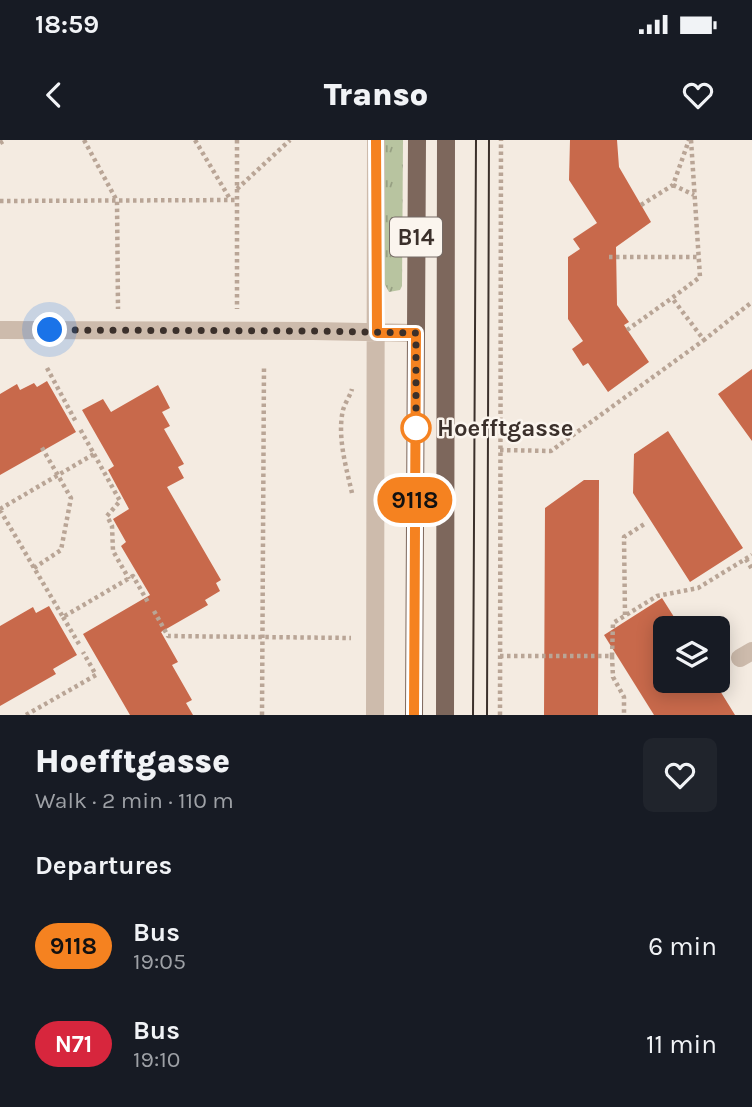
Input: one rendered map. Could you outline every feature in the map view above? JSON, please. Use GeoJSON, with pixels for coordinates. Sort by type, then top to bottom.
{"type":"FeatureCollection","features":[{"type":"Feature","properties":{"kind":"main road","name":"B14"},"geometry":{"type":"LineString","coordinates":[[414,715],[417,140]]}},
{"type":"Feature","properties":{"kind":"main road","name":"B14"},"geometry":{"type":"LineString","coordinates":[[444,715],[446,140]]}},
{"type":"Feature","properties":{"kind":"street"},"geometry":{"type":"LineString","coordinates":[[375,715],[376,140]]}},
{"type":"Feature","properties":{"kind":"street"},"geometry":{"type":"LineString","coordinates":[[0,330],[416,333]]}},
{"type":"Feature","properties":{"kind":"path"},"geometry":{"type":"LineString","coordinates":[[0,143],[5,140]]}},
{"type":"Feature","properties":{"kind":"path"},"geometry":{"type":"LineString","coordinates":[[84,140],[117,201],[118,309]]}},
{"type":"Feature","properties":{"kind":"path"},"geometry":{"type":"LineString","coordinates":[[195,140],[234,200]]}},
{"type":"Feature","properties":{"kind":"path"},"geometry":{"type":"LineString","coordinates":[[237,140],[234,200],[237,309]]}},
{"type":"Feature","properties":{"kind":"path"},"geometry":{"type":"LineString","coordinates":[[236,189],[290,140]]}},
{"type":"Feature","properties":{"kind":"path"},"geometry":{"type":"LineString","coordinates":[[500,715],[501,140]]}},
{"type":"Feature","properties":{"kind":"path"},"geometry":{"type":"LineString","coordinates":[[641,205],[673,185],[690,140]]}},
{"type":"Feature","properties":{"kind":"path"},"geometry":{"type":"LineString","coordinates":[[628,330],[700,277],[690,140]]}},
{"type":"Feature","properties":{"kind":"path"},"geometry":{"type":"LineString","coordinates":[[673,185],[694,195]]}},
{"type":"Feature","properties":{"kind":"path"},"geometry":{"type":"LineString","coordinates":[[0,201],[234,200]]}},
{"type":"Feature","properties":{"kind":"path"},"geometry":{"type":"LineString","coordinates":[[609,257],[698,257]]}},
{"type":"Feature","properties":{"kind":"path"},"geometry":{"type":"LineString","coordinates":[[671,298],[704,340]]}},
{"type":"Feature","properties":{"kind":"path"},"geometry":{"type":"LineString","coordinates":[[500,450],[551,451],[752,302]]}},
{"type":"Feature","properties":{"kind":"path"},"geometry":{"type":"LineString","coordinates":[[262,715],[264,366]]}},
{"type":"Feature","properties":{"kind":"path"},"geometry":{"type":"LineString","coordinates":[[47,369],[76,422]]}},
{"type":"Feature","properties":{"kind":"path"},"geometry":{"type":"LineString","coordinates":[[80,429],[120,501],[107,516],[112,526],[113,551],[129,579]]}},
{"type":"Feature","properties":{"kind":"path"},"geometry":{"type":"LineString","coordinates":[[34,568],[61,550],[71,498],[41,446]]}},
{"type":"Feature","properties":{"kind":"path"},"geometry":{"type":"LineString","coordinates":[[79,644],[0,509],[94,454]]}},
{"type":"Feature","properties":{"kind":"path"},"geometry":{"type":"LineString","coordinates":[[625,616],[624,537],[646,523]]}},
{"type":"Feature","properties":{"kind":"path"},"geometry":{"type":"LineString","coordinates":[[624,715],[624,697],[613,677],[612,624],[657,596],[698,588],[752,555]]}},
{"type":"Feature","properties":{"kind":"path"},"geometry":{"type":"LineString","coordinates":[[746,559],[752,569]]}},
{"type":"Feature","properties":{"kind":"path"},"geometry":{"type":"LineString","coordinates":[[63,617],[133,576],[149,604]]}},
{"type":"Feature","properties":{"kind":"path"},"geometry":{"type":"LineString","coordinates":[[154,611],[168,636],[351,638]]}},
{"type":"Feature","properties":{"kind":"path"},"geometry":{"type":"LineString","coordinates":[[26,715],[96,674],[83,652]]}},
{"type":"Feature","properties":{"kind":"path"},"geometry":{"type":"LineString","coordinates":[[500,656],[612,656]]}},
{"type":"Feature","properties":{"kind":"path"},"geometry":{"type":"LineString","coordinates":[[41,706],[46,715]]}},
{"type":"Feature","properties":{"kind":"green space"},"geometry":{"type":"Polygon","coordinates":[[[384,140],[403,140],[402,286],[400,290],[389,292],[384,283],[384,140]]]}},
{"type":"Feature","properties":{"kind":"building"},"geometry":{"type":"Polygon","coordinates":[[[570,140],[617,140],[619,167],[651,222],[616,247],[617,305],[629,322],[624,325],[649,362],[608,392],[588,363],[583,366],[572,349],[583,341],[568,319],[568,257],[580,249],[573,239],[597,223],[569,180],[570,140]]]}},
{"type":"Feature","properties":{"kind":"building"},"geometry":{"type":"Polygon","coordinates":[[[752,369],[752,441],[718,394],[752,369]]]}},
{"type":"Feature","properties":{"kind":"building"},"geometry":{"type":"Polygon","coordinates":[[[47,381],[76,432],[0,475],[0,394],[17,384],[20,390],[34,383],[37,387],[47,381]]]}},
{"type":"Feature","properties":{"kind":"building"},"geometry":{"type":"Polygon","coordinates":[[[158,385],[170,408],[162,412],[170,426],[164,429],[184,464],[178,467],[184,478],[167,487],[221,580],[216,583],[220,591],[205,600],[208,605],[161,632],[178,662],[172,665],[192,700],[186,703],[193,715],[130,715],[83,634],[150,595],[121,546],[126,542],[113,519],[129,509],[108,470],[114,466],[82,410],[103,399],[111,412],[158,385]]]}},
{"type":"Feature","properties":{"kind":"building"},"geometry":{"type":"Polygon","coordinates":[[[668,431],[743,548],[690,582],[633,493],[634,454],[668,431]]]}},
{"type":"Feature","properties":{"kind":"building"},"geometry":{"type":"Polygon","coordinates":[[[584,480],[599,480],[598,715],[544,715],[545,508],[584,480]]]}},
{"type":"Feature","properties":{"kind":"building"},"geometry":{"type":"Polygon","coordinates":[[[662,598],[673,616],[653,616],[653,693],[721,693],[735,715],[654,715],[604,635],[662,598]]]}},
{"type":"Feature","properties":{"kind":"building"},"geometry":{"type":"Polygon","coordinates":[[[49,606],[77,655],[53,669],[56,674],[0,706],[0,626],[33,607],[36,613],[49,606]]]}},
{"type":"Feature","properties":{"kind":"tram line"},"geometry":{"type":"LineString","coordinates":[[473,715],[476,140]]}},
{"type":"Feature","properties":{"kind":"tram line"},"geometry":{"type":"LineString","coordinates":[[487,715],[489,140]]}},
{"type":"Feature","properties":{"kind":"bus line","name":"9118"},"geometry":{"type":"LineString","coordinates":[[376,140],[377,333],[416,333],[414,715]]}},
{"type":"Feature","properties":{"kind":"place","name":"Hoefftgasse"},"geometry":{"type":"Point","coordinates":[416,428]}},
{"type":"Feature","properties":{"kind":"route"},"geometry":{"type":"LineString","coordinates":[[50,330],[416,333],[416,428]]}}]}
